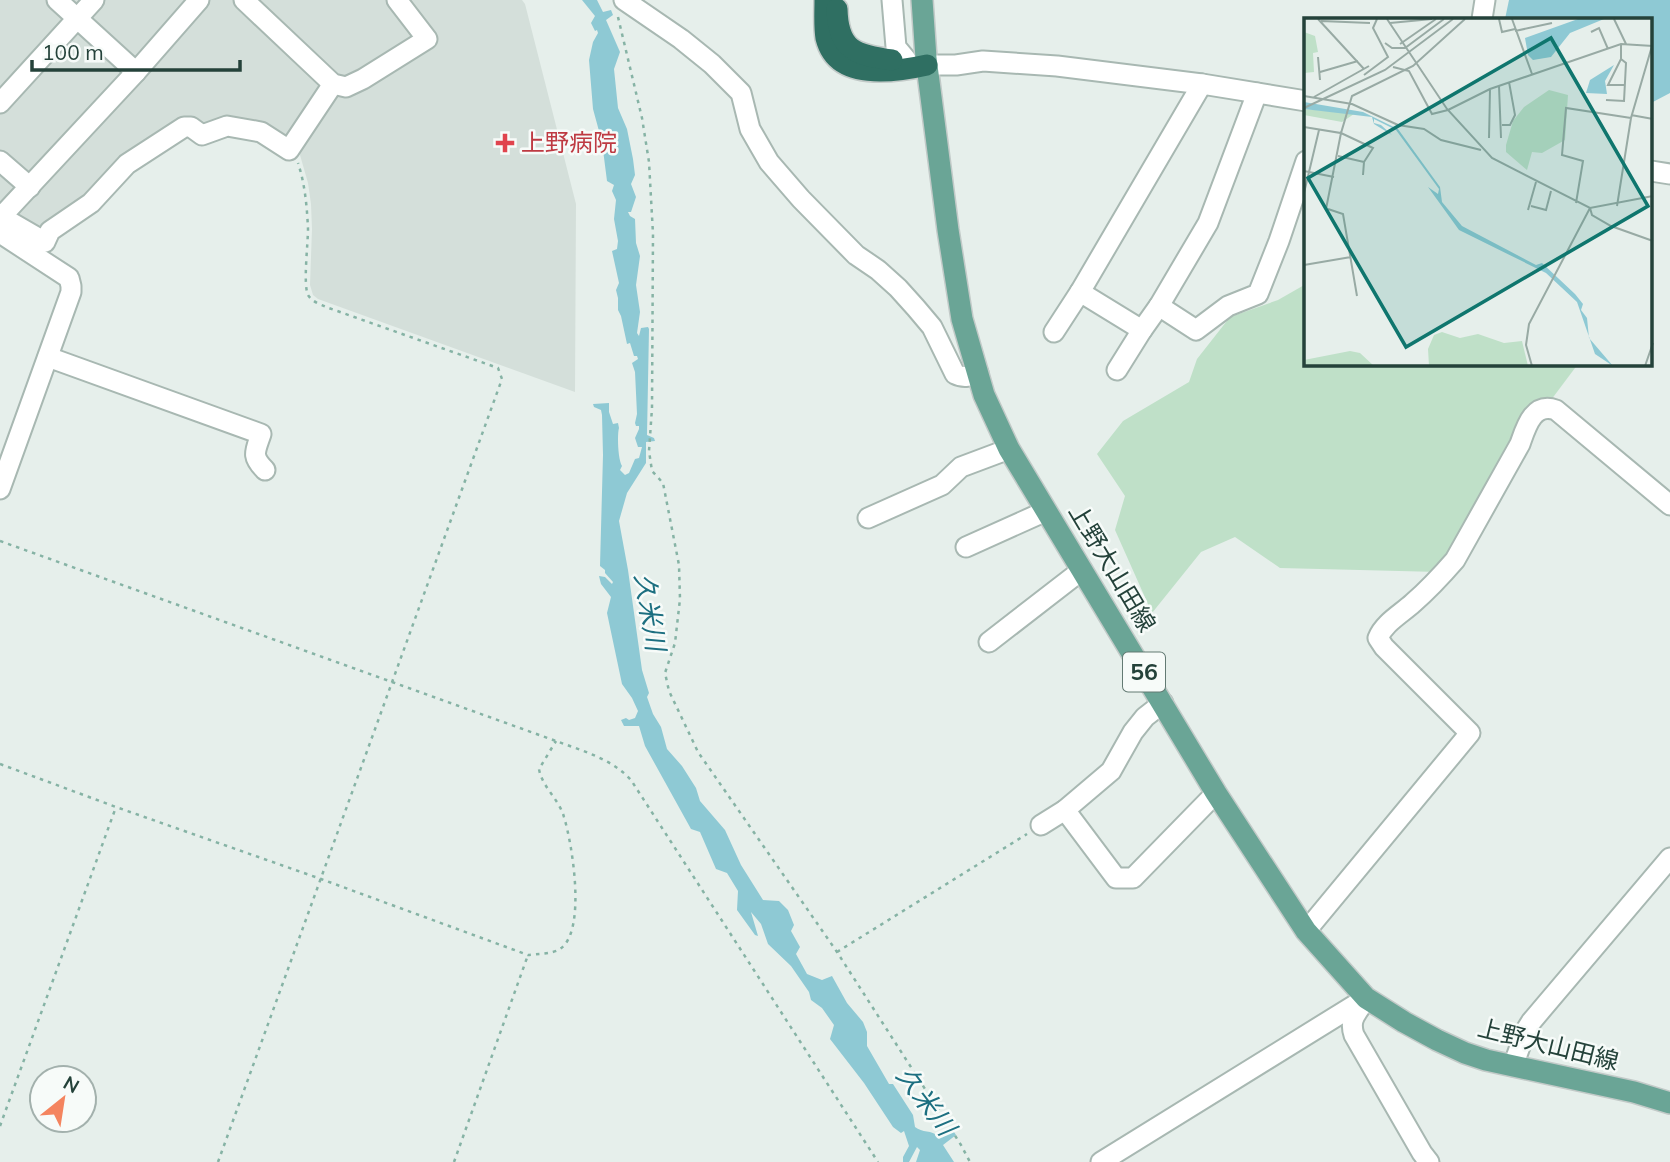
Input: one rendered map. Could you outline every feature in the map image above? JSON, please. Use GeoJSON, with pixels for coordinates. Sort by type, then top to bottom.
{"type":"FeatureCollection","features":[{"type":"Feature","properties":{"kind":"highway"},"geometry":{"type":"LineString","coordinates":[[825,0],[827,40],[841,60],[852,67],[876,72],[895,72],[920,61]]}},
{"type":"Feature","properties":{"kind":"highway"},"geometry":{"type":"LineString","coordinates":[[837,0],[839,32],[848,46],[864,55],[920,61]]}},
{"type":"Feature","properties":{"kind":"main road","name":"上野大山田線"},"geometry":{"type":"LineString","coordinates":[[922,0],[920,61],[962,319],[984,395],[1009,449],[1046,511],[1216,793],[1306,931],[1366,998],[1404,1022],[1465,1053],[1634,1092],[1670,1104]]}},
{"type":"Feature","properties":{"kind":"street"},"geometry":{"type":"LineString","coordinates":[[57,0],[136,72]]}},
{"type":"Feature","properties":{"kind":"street"},"geometry":{"type":"LineString","coordinates":[[0,103],[94,0]]}},
{"type":"Feature","properties":{"kind":"street"},"geometry":{"type":"LineString","coordinates":[[2,223],[30,187],[199,0]]}},
{"type":"Feature","properties":{"kind":"street"},"geometry":{"type":"LineString","coordinates":[[244,0],[333,85],[346,87],[427,39],[397,0]]}},
{"type":"Feature","properties":{"kind":"street"},"geometry":{"type":"LineString","coordinates":[[892,0],[896,47],[920,61],[956,65],[983,61],[1057,66],[1202,84],[1304,101]]}},
{"type":"Feature","properties":{"kind":"street"},"geometry":{"type":"LineString","coordinates":[[1482,18],[1485,0]]}},
{"type":"Feature","properties":{"kind":"street"},"geometry":{"type":"LineString","coordinates":[[620,6],[681,39],[712,64],[741,93],[750,129],[769,162],[785,181],[856,255],[888,279],[916,308],[932,327],[955,374],[969,377],[978,373]]}},
{"type":"Feature","properties":{"kind":"street"},"geometry":{"type":"LineString","coordinates":[[1054,332],[1202,84]]}},
{"type":"Feature","properties":{"kind":"street"},"geometry":{"type":"LineString","coordinates":[[2,223],[45,242],[50,231],[91,203],[127,164],[184,127],[191,127],[202,135],[227,126],[261,132],[289,150],[333,85]]}},
{"type":"Feature","properties":{"kind":"street"},"geometry":{"type":"LineString","coordinates":[[1117,370],[1208,223],[1258,93]]}},
{"type":"Feature","properties":{"kind":"street"},"geometry":{"type":"LineString","coordinates":[[0,160],[30,187]]}},
{"type":"Feature","properties":{"kind":"street"},"geometry":{"type":"LineString","coordinates":[[1159,306],[1196,330],[1228,306],[1258,293],[1304,167]]}},
{"type":"Feature","properties":{"kind":"street"},"geometry":{"type":"LineString","coordinates":[[1652,171],[1670,174]]}},
{"type":"Feature","properties":{"kind":"street"},"geometry":{"type":"LineString","coordinates":[[0,489],[71,292],[69,278],[2,223]]}},
{"type":"Feature","properties":{"kind":"street"},"geometry":{"type":"LineString","coordinates":[[1080,292],[1142,330]]}},
{"type":"Feature","properties":{"kind":"street"},"geometry":{"type":"LineString","coordinates":[[48,357],[261,434],[255,451],[257,462],[265,470]]}},
{"type":"Feature","properties":{"kind":"street"},"geometry":{"type":"LineString","coordinates":[[1306,931],[1470,733],[1378,638],[1381,630],[1414,603],[1455,560],[1535,413],[1549,408],[1556,410],[1670,505]]}},
{"type":"Feature","properties":{"kind":"street"},"geometry":{"type":"LineString","coordinates":[[869,517],[942,485],[961,467],[1009,449]]}},
{"type":"Feature","properties":{"kind":"street"},"geometry":{"type":"LineString","coordinates":[[966,547],[1046,511]]}},
{"type":"Feature","properties":{"kind":"street"},"geometry":{"type":"LineString","coordinates":[[989,642],[1082,570]]}},
{"type":"Feature","properties":{"kind":"street"},"geometry":{"type":"LineString","coordinates":[[1041,825],[1065,810],[1111,771],[1133,732],[1145,717],[1163,703]]}},
{"type":"Feature","properties":{"kind":"street"},"geometry":{"type":"LineString","coordinates":[[1065,810],[1116,877],[1133,878],[1216,793]]}},
{"type":"Feature","properties":{"kind":"street"},"geometry":{"type":"LineString","coordinates":[[1513,1066],[1531,1023],[1670,858]]}},
{"type":"Feature","properties":{"kind":"street"},"geometry":{"type":"LineString","coordinates":[[1101,1162],[1366,998]]}},
{"type":"Feature","properties":{"kind":"street"},"geometry":{"type":"LineString","coordinates":[[1366,998],[1353,1018],[1351,1026],[1354,1035],[1429,1162]]}},
{"type":"Feature","properties":{"kind":"path"},"geometry":{"type":"LineString","coordinates":[[620,6],[649,162],[653,247],[652,408],[649,451],[652,471],[663,483],[679,565],[680,599],[674,643],[665,673],[669,691],[698,752],[837,952],[970,1162]]}},
{"type":"Feature","properties":{"kind":"path"},"geometry":{"type":"LineString","coordinates":[[218,1162],[502,379],[498,368],[313,301],[307,293],[305,277],[307,228],[304,185],[299,164],[289,150]]}},
{"type":"Feature","properties":{"kind":"path"},"geometry":{"type":"LineString","coordinates":[[0,541],[556,741],[622,770],[878,1162]]}},
{"type":"Feature","properties":{"kind":"path"},"geometry":{"type":"LineString","coordinates":[[0,764],[528,955],[553,952],[562,948],[572,931],[576,886],[564,817],[539,769],[556,741]]}},
{"type":"Feature","properties":{"kind":"path"},"geometry":{"type":"LineString","coordinates":[[0,1126],[116,807]]}},
{"type":"Feature","properties":{"kind":"path"},"geometry":{"type":"LineString","coordinates":[[837,952],[1041,825]]}},
{"type":"Feature","properties":{"kind":"path"},"geometry":{"type":"LineString","coordinates":[[454,1162],[528,955]]}},
{"type":"Feature","properties":{"kind":"shaded area"},"geometry":{"type":"Polygon","coordinates":[[[0,0],[387,0],[418,38],[355,78],[286,142],[204,131],[188,123],[42,236],[0,212],[0,0]]]}},
{"type":"Feature","properties":{"kind":"shaded area"},"geometry":{"type":"Polygon","coordinates":[[[404,0],[522,0],[525,4],[576,204],[575,392],[313,295],[310,285],[311,204],[298,148],[338,89],[388,70],[437,41],[404,0]]]}},
{"type":"Feature","properties":{"kind":"green space"},"geometry":{"type":"Polygon","coordinates":[[[1304,285],[1304,366],[1576,366],[1548,404],[1439,572],[1280,568],[1235,537],[1201,552],[1152,613],[1115,530],[1125,496],[1097,454],[1123,421],[1189,382],[1197,359],[1230,317],[1278,300],[1304,285]]]}},
{"type":"Feature","properties":{"kind":"water"},"geometry":{"type":"Polygon","coordinates":[[[582,0],[597,0],[603,12],[611,10],[613,15],[606,20],[620,52],[614,69],[618,108],[627,129],[635,175],[631,184],[636,197],[631,212],[628,212],[635,219],[636,243],[640,256],[636,285],[640,312],[637,333],[639,336],[641,328],[649,329],[647,435],[655,441],[646,442],[646,463],[627,493],[619,521],[642,670],[649,693],[647,697],[661,727],[667,749],[696,788],[700,801],[725,830],[741,865],[763,900],[779,901],[788,910],[794,925],[791,931],[800,947],[796,954],[807,974],[822,980],[832,976],[847,1003],[863,1022],[867,1032],[867,1046],[889,1084],[893,1084],[913,1115],[915,1127],[938,1136],[952,1129],[956,1135],[943,1145],[954,1162],[916,1162],[920,1150],[917,1147],[909,1162],[903,1162],[909,1146],[904,1131],[901,1133],[893,1127],[830,1039],[834,1025],[822,1008],[811,1000],[809,992],[791,966],[768,944],[761,924],[751,912],[758,936],[755,935],[737,910],[738,891],[727,873],[716,869],[700,832],[691,829],[645,746],[639,726],[624,726],[621,720],[635,718],[638,711],[622,684],[607,613],[611,597],[601,584],[599,576],[605,577],[612,584],[600,566],[602,415],[601,410],[593,404],[609,403],[613,424],[618,423],[622,466],[620,470],[625,475],[629,473],[635,459],[639,458],[642,447],[638,447],[635,438],[639,426],[635,423],[635,372],[632,363],[638,359],[634,356],[630,343],[627,344],[618,310],[616,290],[619,283],[612,251],[617,249],[618,241],[614,219],[616,200],[612,191],[614,185],[607,181],[602,142],[593,109],[589,60],[598,33],[591,23],[595,16],[582,0]]]}},
{"type":"Feature","properties":{"kind":"water"},"geometry":{"type":"Polygon","coordinates":[[[1509,0],[1670,0],[1670,93],[1652,102],[1652,18],[1505,18],[1509,0]]]}},
{"type":"Feature","properties":{"kind":"place","name":"上野病院"},"geometry":{"type":"Point","coordinates":[505,143]}},
{"type":"Feature","properties":{"kind":"water label","name":"久米川"},"geometry":{"type":"Point","coordinates":[650,612]}},
{"type":"Feature","properties":{"kind":"water label","name":"久米川"},"geometry":{"type":"Point","coordinates":[926,1101]}}]}
